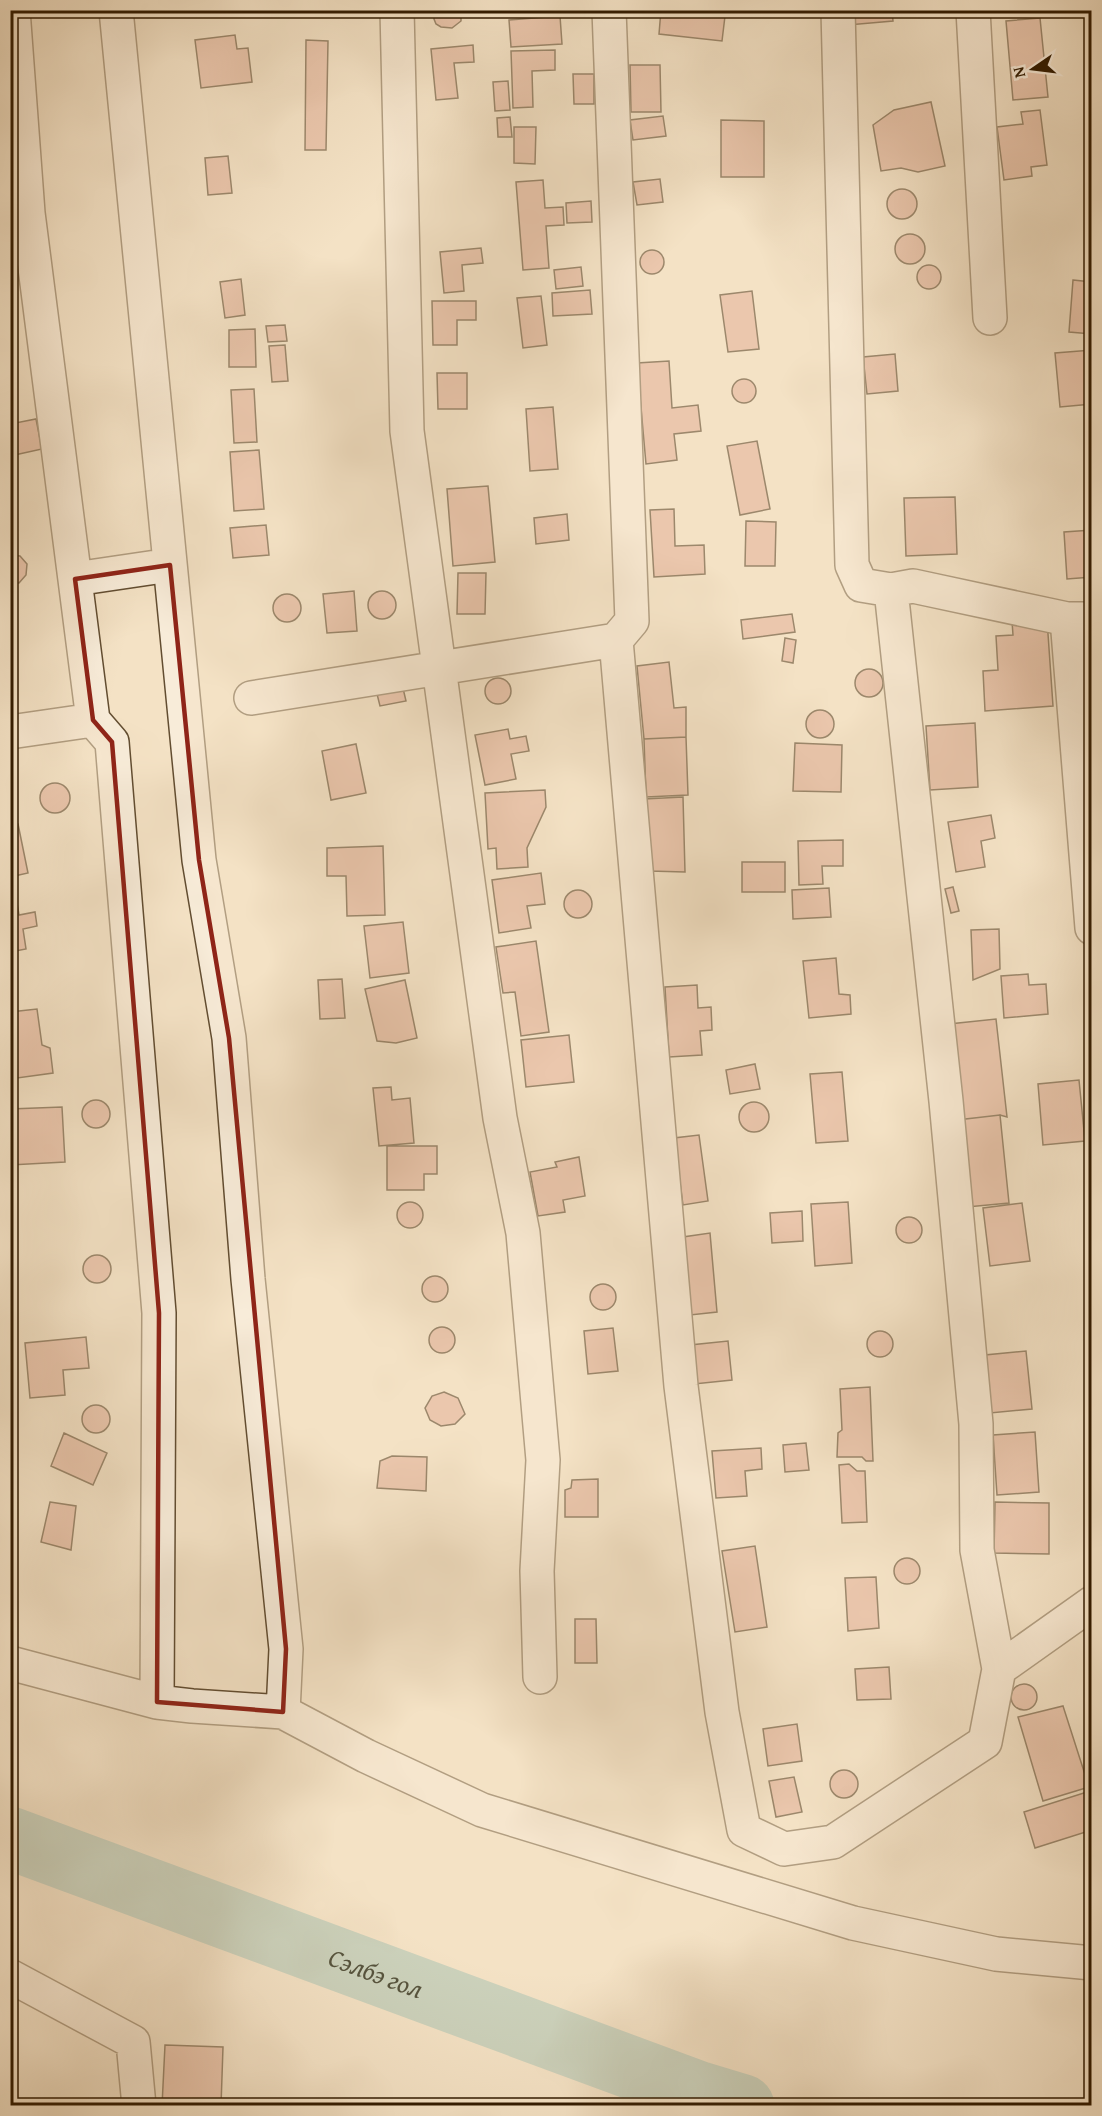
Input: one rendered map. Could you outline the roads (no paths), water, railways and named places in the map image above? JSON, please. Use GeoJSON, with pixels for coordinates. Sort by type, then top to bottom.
{"type":"FeatureCollection","features":[{"type":"Feature","properties":{"kind":"street"},"geometry":{"type":"LineString","coordinates":[[13,10],[28,213],[93,720],[112,742],[159,1313],[157,1702]]}},
{"type":"Feature","properties":{"kind":"street"},"geometry":{"type":"LineString","coordinates":[[116,10],[199,860],[229,1038],[248,1279],[286,1649],[284,1712]]}},
{"type":"Feature","properties":{"kind":"street"},"geometry":{"type":"LineString","coordinates":[[397,10],[407,431],[500,1118],[523,1233],[543,1460],[537,1571],[540,1677]]}},
{"type":"Feature","properties":{"kind":"street"},"geometry":{"type":"LineString","coordinates":[[251,698],[616,640],[632,621],[609,10]]}},
{"type":"Feature","properties":{"kind":"street"},"geometry":{"type":"LineString","coordinates":[[838,10],[852,564],[861,585],[891,590],[914,586],[1079,621],[1092,928]]}},
{"type":"Feature","properties":{"kind":"street"},"geometry":{"type":"LineString","coordinates":[[973,10],[990,318]]}},
{"type":"Feature","properties":{"kind":"street"},"geometry":{"type":"LineString","coordinates":[[75,579],[170,565]]}},
{"type":"Feature","properties":{"kind":"street"},"geometry":{"type":"LineString","coordinates":[[616,640],[681,1386],[722,1712],[744,1830],[784,1849],[833,1842],[985,1742],[999,1670],[977,1550],[976,1424],[946,1101],[891,590]]}},
{"type":"Feature","properties":{"kind":"street"},"geometry":{"type":"LineString","coordinates":[[10,732],[93,720]]}},
{"type":"Feature","properties":{"kind":"street"},"geometry":{"type":"LineString","coordinates":[[999,1670],[1092,1603]]}},
{"type":"Feature","properties":{"kind":"street"},"geometry":{"type":"LineString","coordinates":[[10,1663],[157,1702],[284,1712],[366,1756],[482,1810],[853,1923],[996,1954],[1092,1963]]}},
{"type":"Feature","properties":{"kind":"street"},"geometry":{"type":"LineString","coordinates":[[10,1976],[133,2042],[139,2106]]}},
{"type":"Feature","properties":{"kind":"waterway","name":"Сэлбэ гол"},"geometry":{"type":"LineString","coordinates":[[10,1838],[700,2093],[743,2106]]}}]}
